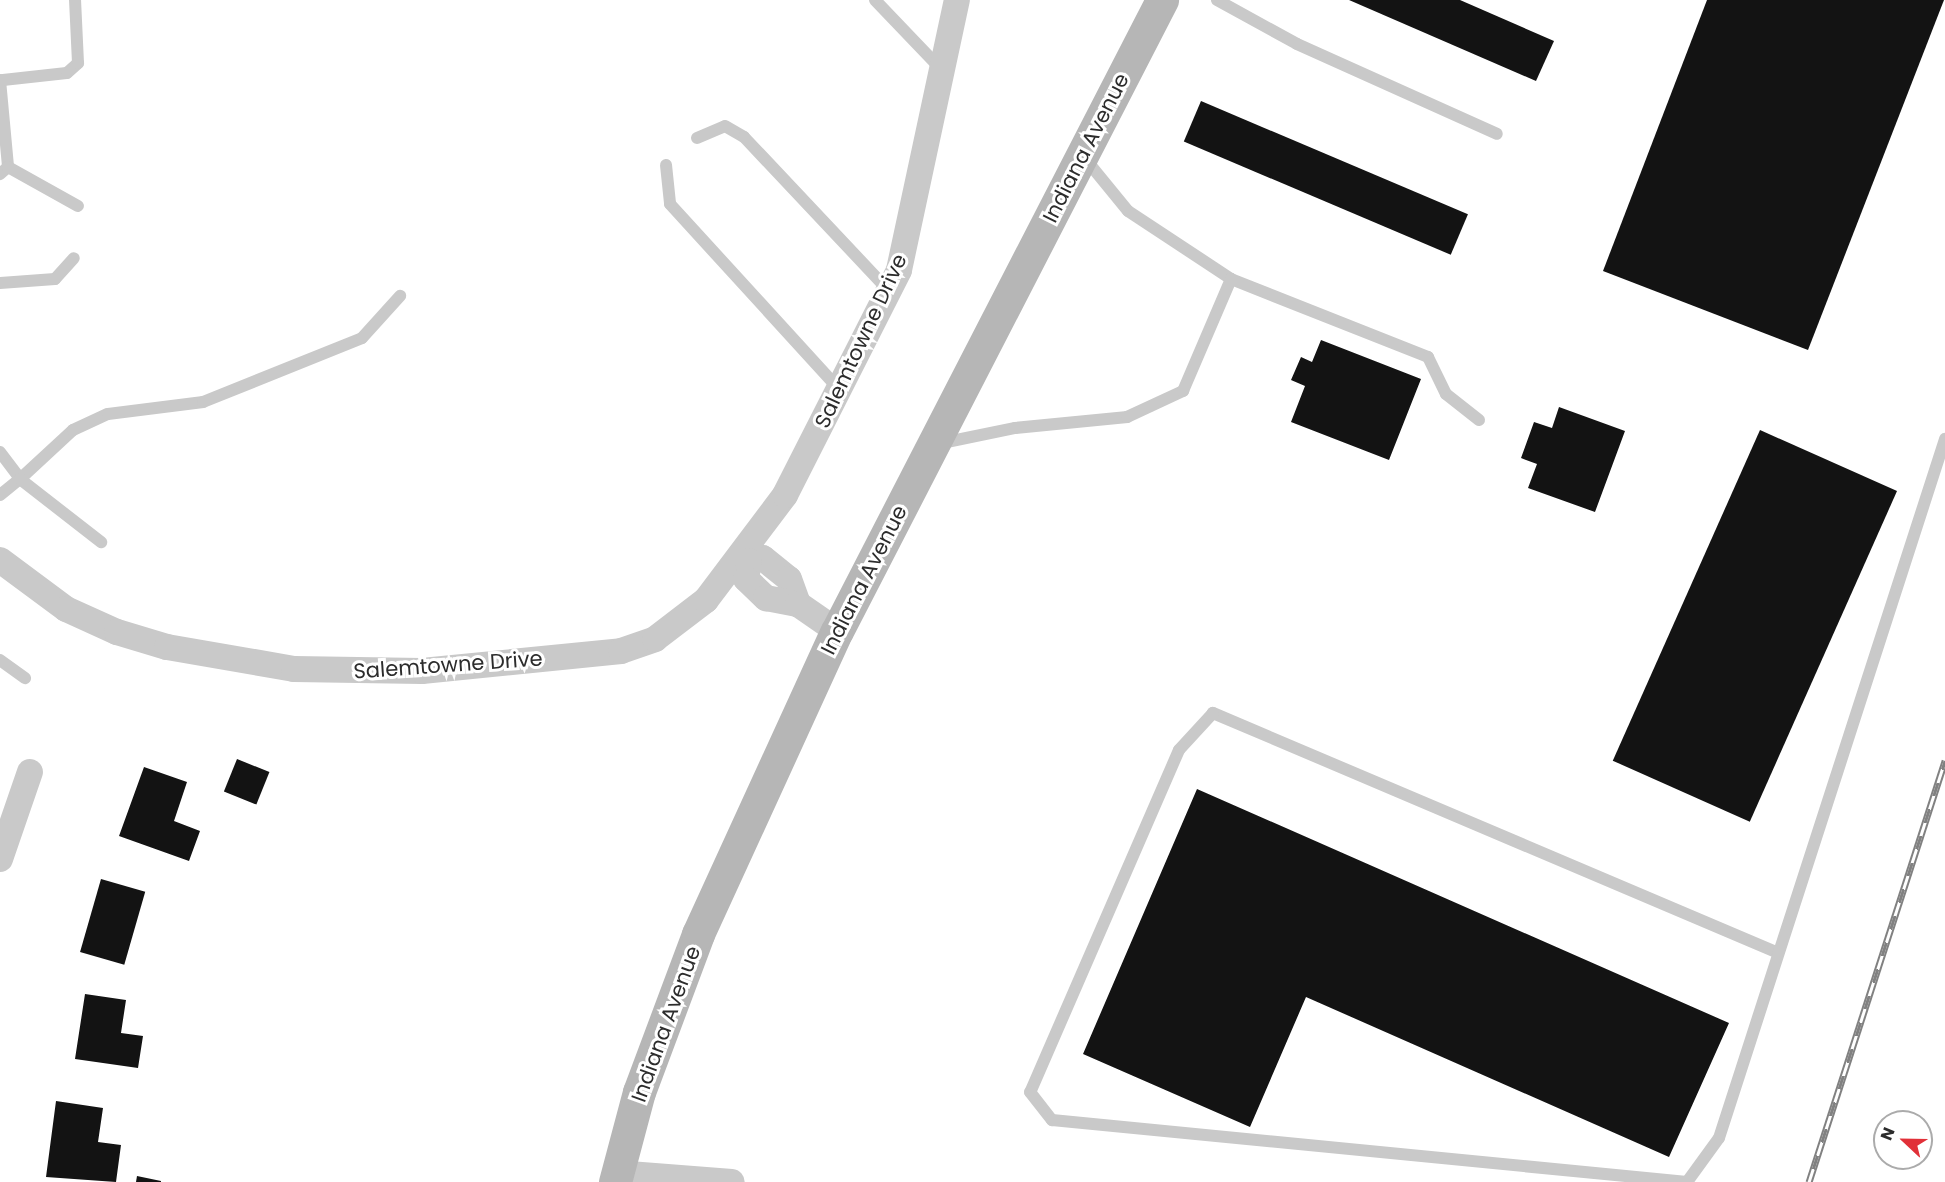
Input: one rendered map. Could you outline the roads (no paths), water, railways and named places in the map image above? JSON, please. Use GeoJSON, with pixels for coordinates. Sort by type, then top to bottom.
{"type":"FeatureCollection","features":[{"type":"Feature","properties":{"kind":"main road","name":"Indiana Avenue"},"geometry":{"type":"LineString","coordinates":[[616,1178],[698,934],[837,631],[1162,0]]}},
{"type":"Feature","properties":{"kind":"street","name":"Salemtowne Drive"},"geometry":{"type":"LineString","coordinates":[[0,560],[66,609],[117,632],[294,669],[367,674],[621,651],[683,622],[744,558],[796,478],[889,291],[909,231],[957,0]]}},
{"type":"Feature","properties":{"kind":"street"},"geometry":{"type":"LineString","coordinates":[[744,558],[746,579],[766,598],[798,604],[837,631]]}},
{"type":"Feature","properties":{"kind":"street"},"geometry":{"type":"LineString","coordinates":[[0,859],[30,772]]}},
{"type":"Feature","properties":{"kind":"street"},"geometry":{"type":"LineString","coordinates":[[616,1178],[732,1182]]}},
{"type":"Feature","properties":{"kind":"lane"},"geometry":{"type":"LineString","coordinates":[[75,0],[78,63],[67,74],[2,80],[4,170],[78,206]]}},
{"type":"Feature","properties":{"kind":"lane"},"geometry":{"type":"LineString","coordinates":[[875,0],[942,71]]}},
{"type":"Feature","properties":{"kind":"lane"},"geometry":{"type":"LineString","coordinates":[[1217,0],[1297,44],[1497,134]]}},
{"type":"Feature","properties":{"kind":"lane"},"geometry":{"type":"LineString","coordinates":[[697,138],[725,126],[744,137],[889,291]]}},
{"type":"Feature","properties":{"kind":"lane"},"geometry":{"type":"LineString","coordinates":[[1082,155],[1128,211],[1231,279],[1428,357],[1446,394],[1479,420]]}},
{"type":"Feature","properties":{"kind":"lane"},"geometry":{"type":"LineString","coordinates":[[666,165],[670,204],[840,389]]}},
{"type":"Feature","properties":{"kind":"lane"},"geometry":{"type":"LineString","coordinates":[[0,283],[55,279],[74,258]]}},
{"type":"Feature","properties":{"kind":"lane"},"geometry":{"type":"LineString","coordinates":[[933,444],[1015,428],[1127,417],[1183,392],[1231,279]]}},
{"type":"Feature","properties":{"kind":"lane"},"geometry":{"type":"LineString","coordinates":[[0,495],[74,430],[108,414],[202,402],[362,338],[400,296]]}},
{"type":"Feature","properties":{"kind":"lane"},"geometry":{"type":"LineString","coordinates":[[1776,952],[1213,713],[1179,750],[1030,1092],[1052,1120],[1687,1182],[1719,1138],[1776,952],[1945,440]]}},
{"type":"Feature","properties":{"kind":"lane"},"geometry":{"type":"LineString","coordinates":[[0,452],[20,479],[101,542]]}},
{"type":"Feature","properties":{"kind":"lane"},"geometry":{"type":"LineString","coordinates":[[0,660],[25,678]]}},
{"type":"Feature","properties":{"kind":"railway"},"geometry":{"type":"LineString","coordinates":[[1809,1182],[1945,760]]}}]}
